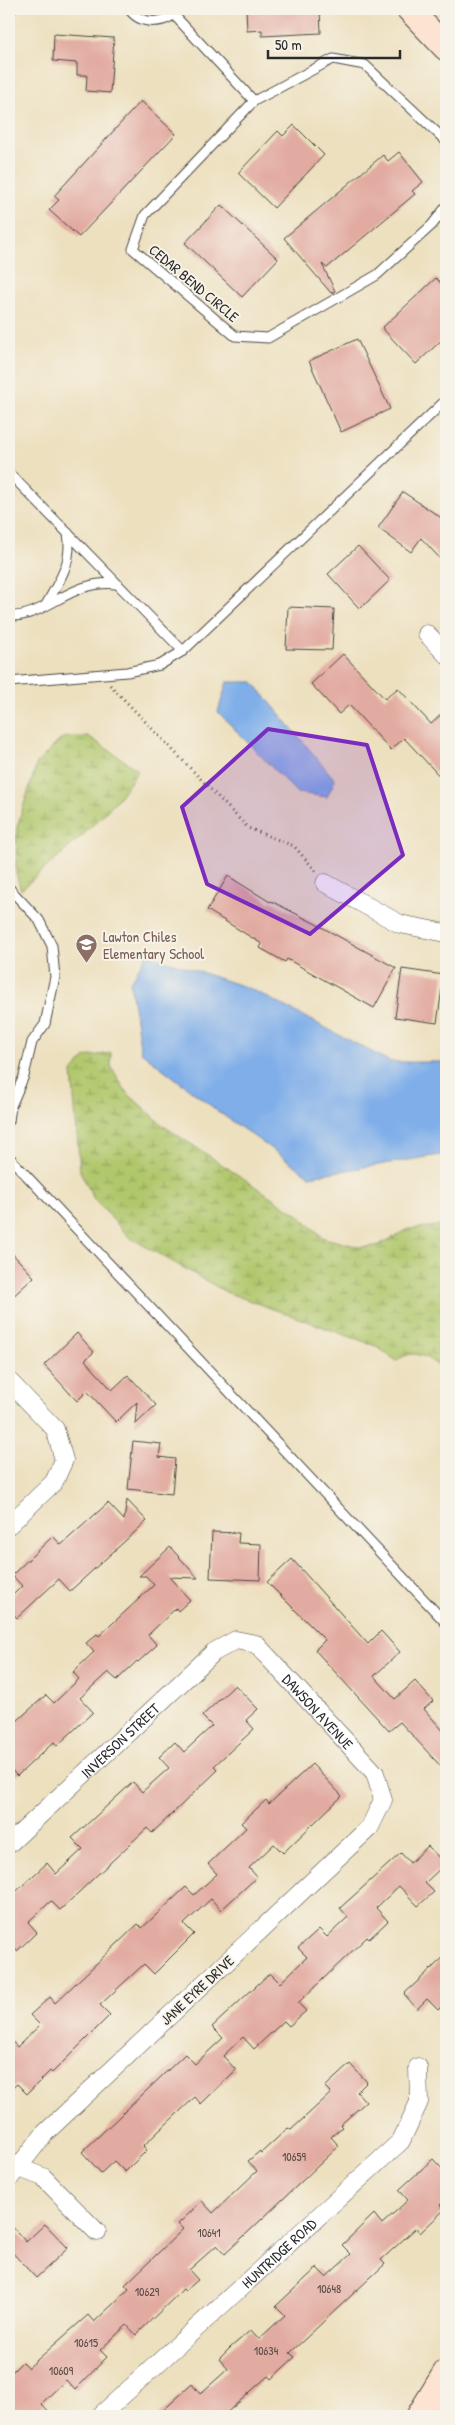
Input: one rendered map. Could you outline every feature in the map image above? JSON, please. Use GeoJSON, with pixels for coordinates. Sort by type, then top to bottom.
{"type":"FeatureCollection","features":[{"type":"Feature","properties":{"kind":"street"},"geometry":{"type":"LineString","coordinates":[[409,9],[446,48]]}},
{"type":"Feature","properties":{"kind":"street"},"geometry":{"type":"LineString","coordinates":[[427,634],[446,654]]}},
{"type":"Feature","properties":{"kind":"street"},"geometry":{"type":"LineString","coordinates":[[325,883],[400,924],[446,932]]}},
{"type":"Feature","properties":{"kind":"street"},"geometry":{"type":"LineString","coordinates":[[9,1381],[55,1429],[64,1460],[54,1482],[9,1525]]}},
{"type":"Feature","properties":{"kind":"street","name":"DAWSON AVENUE"},"geometry":{"type":"LineString","coordinates":[[236,1640],[256,1644],[375,1773],[383,1800]]}},
{"type":"Feature","properties":{"kind":"street","name":"INVERSON STREET"},"geometry":{"type":"LineString","coordinates":[[9,1844],[214,1652],[236,1640]]}},
{"type":"Feature","properties":{"kind":"street","name":"JANE EYRE DRIVE"},"geometry":{"type":"LineString","coordinates":[[12,2170],[45,2133],[370,1827],[383,1800]]}},
{"type":"Feature","properties":{"kind":"street","name":"HUNTRIDGE ROAD"},"geometry":{"type":"LineString","coordinates":[[100,2416],[401,2141],[419,2102],[418,2068]]}},
{"type":"Feature","properties":{"kind":"street"},"geometry":{"type":"LineString","coordinates":[[12,2170],[42,2177],[97,2232]]}},
{"type":"Feature","properties":{"kind":"street"},"geometry":{"type":"LineString","coordinates":[[419,2416],[446,2372]]}},
{"type":"Feature","properties":{"kind":"lane"},"geometry":{"type":"LineString","coordinates":[[9,12],[12,9]]}},
{"type":"Feature","properties":{"kind":"lane"},"geometry":{"type":"LineString","coordinates":[[129,9],[140,19],[152,22],[164,20],[177,12],[254,101]]}},
{"type":"Feature","properties":{"kind":"lane","name":"CEDAR BEND CIRCLE"},"geometry":{"type":"LineString","coordinates":[[446,141],[365,65],[333,59],[254,101],[145,215],[133,249],[235,336],[268,338],[378,275],[432,225],[446,207]]}},
{"type":"Feature","properties":{"kind":"lane"},"geometry":{"type":"LineString","coordinates":[[9,682],[100,674],[160,665],[183,652],[446,400]]}},
{"type":"Feature","properties":{"kind":"lane"},"geometry":{"type":"LineString","coordinates":[[9,473],[183,652]]}},
{"type":"Feature","properties":{"kind":"lane"},"geometry":{"type":"LineString","coordinates":[[46,605],[68,561],[71,550],[68,532]]}},
{"type":"Feature","properties":{"kind":"lane"},"geometry":{"type":"LineString","coordinates":[[9,616],[29,613],[90,584],[117,584]]}},
{"type":"Feature","properties":{"kind":"lane"},"geometry":{"type":"LineString","coordinates":[[9,888],[39,920],[52,946],[55,977],[45,1024],[32,1042],[24,1076],[11,1098],[9,1120]]}},
{"type":"Feature","properties":{"kind":"lane"},"geometry":{"type":"LineString","coordinates":[[9,1157],[446,1623]]}},
{"type":"Feature","properties":{"kind":"path"},"geometry":{"type":"LineString","coordinates":[[100,674],[248,828],[294,846],[325,883]]}},
{"type":"Feature","properties":{"kind":"highlighted area"},"geometry":{"type":"Polygon","coordinates":[[[268,729],[367,745],[403,855],[310,934],[207,884],[182,807],[268,729]]]}},
{"type":"Feature","properties":{"kind":"green space"},"geometry":{"type":"Polygon","coordinates":[[[88,736],[138,770],[127,787],[99,819],[21,890],[16,873],[17,827],[37,763],[62,738],[88,736]]]}},
{"type":"Feature","properties":{"kind":"green space"},"geometry":{"type":"Polygon","coordinates":[[[111,1053],[111,1067],[127,1093],[165,1127],[297,1214],[324,1238],[359,1247],[377,1246],[409,1229],[446,1225],[446,1372],[423,1356],[410,1354],[397,1361],[376,1346],[226,1292],[129,1237],[94,1199],[80,1171],[72,1072],[86,1057],[111,1053]]]}},
{"type":"Feature","properties":{"kind":"water"},"geometry":{"type":"Polygon","coordinates":[[[227,682],[253,682],[335,780],[327,797],[297,793],[218,712],[227,682]]]}},
{"type":"Feature","properties":{"kind":"water"},"geometry":{"type":"Polygon","coordinates":[[[147,954],[251,989],[391,1062],[446,1062],[446,1154],[310,1176],[223,1115],[141,1052],[130,982],[147,954]]]}},
{"type":"Feature","properties":{"kind":"building"},"geometry":{"type":"Polygon","coordinates":[[[246,9],[320,9],[321,33],[262,36],[262,30],[247,31],[246,9]]]}},
{"type":"Feature","properties":{"kind":"building"},"geometry":{"type":"Polygon","coordinates":[[[54,34],[114,38],[110,93],[86,91],[87,75],[77,75],[77,63],[53,61],[54,34]]]}},
{"type":"Feature","properties":{"kind":"building"},"geometry":{"type":"Polygon","coordinates":[[[141,101],[176,134],[79,237],[49,210],[59,200],[54,196],[141,101]]]}},
{"type":"Feature","properties":{"kind":"building"},"geometry":{"type":"Polygon","coordinates":[[[294,125],[324,155],[274,208],[238,173],[278,131],[283,136],[294,125]]]}},
{"type":"Feature","properties":{"kind":"building"},"geometry":{"type":"Polygon","coordinates":[[[399,152],[423,182],[412,191],[415,194],[327,268],[322,264],[335,291],[331,293],[284,238],[383,155],[388,161],[399,152]]]}},
{"type":"Feature","properties":{"kind":"building"},"geometry":{"type":"Polygon","coordinates":[[[221,205],[278,259],[242,297],[185,243],[221,205]]]}},
{"type":"Feature","properties":{"kind":"building"},"geometry":{"type":"Polygon","coordinates":[[[436,278],[446,289],[446,336],[416,364],[382,328],[436,278]]]}},
{"type":"Feature","properties":{"kind":"building"},"geometry":{"type":"Polygon","coordinates":[[[357,339],[390,409],[341,432],[309,361],[357,339]]]}},
{"type":"Feature","properties":{"kind":"building"},"geometry":{"type":"Polygon","coordinates":[[[403,492],[446,521],[446,565],[421,538],[411,552],[378,528],[403,492]]]}},
{"type":"Feature","properties":{"kind":"building"},"geometry":{"type":"Polygon","coordinates":[[[358,546],[390,580],[360,609],[328,574],[358,546]]]}},
{"type":"Feature","properties":{"kind":"building"},"geometry":{"type":"Polygon","coordinates":[[[288,607],[334,609],[332,650],[286,649],[288,607]]]}},
{"type":"Feature","properties":{"kind":"building"},"geometry":{"type":"Polygon","coordinates":[[[343,654],[385,699],[398,688],[431,724],[446,710],[446,783],[404,738],[391,750],[349,705],[339,714],[311,684],[343,654]]]}},
{"type":"Feature","properties":{"kind":"building"},"geometry":{"type":"Polygon","coordinates":[[[228,876],[270,902],[316,924],[396,968],[374,1008],[287,959],[285,962],[260,948],[262,944],[207,910],[228,876]]]}},
{"type":"Feature","properties":{"kind":"building"},"geometry":{"type":"Polygon","coordinates":[[[402,969],[444,975],[437,1023],[395,1017],[402,969]]]}},
{"type":"Feature","properties":{"kind":"building"},"geometry":{"type":"Polygon","coordinates":[[[9,1250],[34,1277],[9,1300],[9,1250]]]}},
{"type":"Feature","properties":{"kind":"building"},"geometry":{"type":"Polygon","coordinates":[[[77,1333],[94,1352],[85,1360],[112,1390],[128,1375],[156,1405],[135,1425],[137,1402],[116,1422],[87,1391],[77,1401],[44,1365],[77,1333]]]}},
{"type":"Feature","properties":{"kind":"building"},"geometry":{"type":"Polygon","coordinates":[[[133,1441],[161,1444],[159,1457],[175,1459],[172,1494],[128,1489],[133,1441]]]}},
{"type":"Feature","properties":{"kind":"building"},"geometry":{"type":"Polygon","coordinates":[[[127,1500],[147,1521],[70,1591],[59,1579],[17,1618],[9,1609],[9,1599],[22,1586],[12,1575],[53,1536],[61,1545],[108,1503],[124,1520],[127,1500]]]}},
{"type":"Feature","properties":{"kind":"building"},"geometry":{"type":"Polygon","coordinates":[[[212,1532],[239,1533],[238,1543],[261,1544],[260,1580],[210,1578],[212,1532]]]}},
{"type":"Feature","properties":{"kind":"building"},"geometry":{"type":"Polygon","coordinates":[[[170,1547],[198,1578],[169,1577],[190,1600],[178,1611],[176,1608],[148,1635],[157,1645],[138,1662],[117,1680],[108,1672],[80,1698],[93,1712],[57,1746],[54,1742],[17,1776],[9,1767],[9,1728],[46,1695],[54,1703],[79,1679],[73,1672],[94,1652],[86,1643],[97,1634],[99,1636],[154,1585],[146,1576],[139,1576],[170,1547]]]}},
{"type":"Feature","properties":{"kind":"building"},"geometry":{"type":"Polygon","coordinates":[[[292,1559],[368,1644],[381,1631],[400,1652],[374,1676],[395,1699],[415,1681],[433,1701],[424,1709],[446,1734],[446,1772],[400,1722],[389,1731],[315,1650],[325,1640],[267,1582],[292,1559]]]}},
{"type":"Feature","properties":{"kind":"building"},"geometry":{"type":"Polygon","coordinates":[[[235,1685],[258,1709],[246,1720],[254,1729],[214,1766],[218,1770],[152,1833],[147,1828],[60,1910],[51,1901],[28,1922],[37,1932],[17,1951],[9,1942],[9,1898],[47,1863],[56,1874],[83,1849],[72,1838],[133,1782],[142,1792],[169,1768],[159,1757],[175,1742],[184,1752],[212,1726],[202,1716],[235,1685]]]}},
{"type":"Feature","properties":{"kind":"building"},"geometry":{"type":"Polygon","coordinates":[[[312,1764],[342,1796],[283,1853],[274,1844],[249,1868],[257,1877],[221,1910],[211,1899],[184,1924],[194,1934],[154,1974],[144,1964],[100,2005],[110,2015],[52,2073],[50,2071],[27,2094],[17,2084],[9,2091],[9,2038],[17,2047],[40,2025],[30,2015],[50,1997],[55,2003],[138,1924],[142,1928],[186,1887],[194,1895],[217,1874],[208,1864],[246,1828],[241,1823],[266,1800],[269,1804],[312,1764]]]}},
{"type":"Feature","properties":{"kind":"building"},"geometry":{"type":"Polygon","coordinates":[[[428,1846],[445,1864],[425,1883],[434,1892],[418,1906],[399,1886],[376,1908],[388,1921],[369,1939],[367,1937],[298,2003],[306,2011],[289,2026],[284,2021],[254,2049],[243,2037],[223,2056],[236,2070],[201,2104],[195,2097],[143,2146],[147,2150],[125,2172],[114,2161],[101,2173],[82,2152],[185,2054],[195,2064],[223,2038],[212,2027],[270,1973],[280,1983],[307,1957],[298,1948],[319,1929],[327,1937],[348,1917],[340,1908],[401,1853],[410,1863],[428,1846]]]}},
{"type":"Feature","properties":{"kind":"building"},"geometry":{"type":"Polygon","coordinates":[[[446,1955],[446,2002],[438,2010],[427,1999],[417,2009],[404,1994],[446,1955]]]}},
{"type":"Feature","properties":{"kind":"building"},"geometry":{"type":"Polygon","coordinates":[[[350,2064],[367,2082],[357,2092],[366,2102],[340,2125],[342,2127],[331,2137],[339,2146],[225,2254],[217,2245],[189,2270],[198,2280],[185,2291],[183,2289],[136,2335],[127,2325],[100,2350],[107,2357],[75,2390],[66,2380],[41,2404],[52,2416],[9,2416],[9,2375],[22,2362],[28,2368],[88,2315],[94,2322],[129,2289],[125,2285],[183,2229],[178,2224],[202,2201],[213,2213],[257,2171],[248,2161],[260,2151],[261,2153],[288,2128],[291,2130],[331,2093],[325,2087],[350,2064]]]}},
{"type":"Feature","properties":{"kind":"building"},"geometry":{"type":"Polygon","coordinates":[[[433,2159],[446,2173],[446,2200],[440,2205],[444,2210],[420,2233],[416,2228],[381,2260],[385,2264],[290,2353],[295,2357],[271,2379],[268,2376],[223,2416],[157,2416],[192,2384],[200,2394],[228,2369],[219,2359],[251,2330],[259,2339],[285,2315],[276,2306],[317,2268],[326,2277],[351,2254],[342,2245],[374,2214],[382,2224],[408,2200],[399,2190],[433,2159]]]}},
{"type":"Feature","properties":{"kind":"building"},"geometry":{"type":"Polygon","coordinates":[[[9,2223],[26,2242],[45,2224],[68,2248],[36,2278],[9,2249],[9,2223]]]}},
{"type":"Feature","properties":{"kind":"place","name":"Lawton Chiles Elementary School"},"geometry":{"type":"Point","coordinates":[87,964]}}]}
